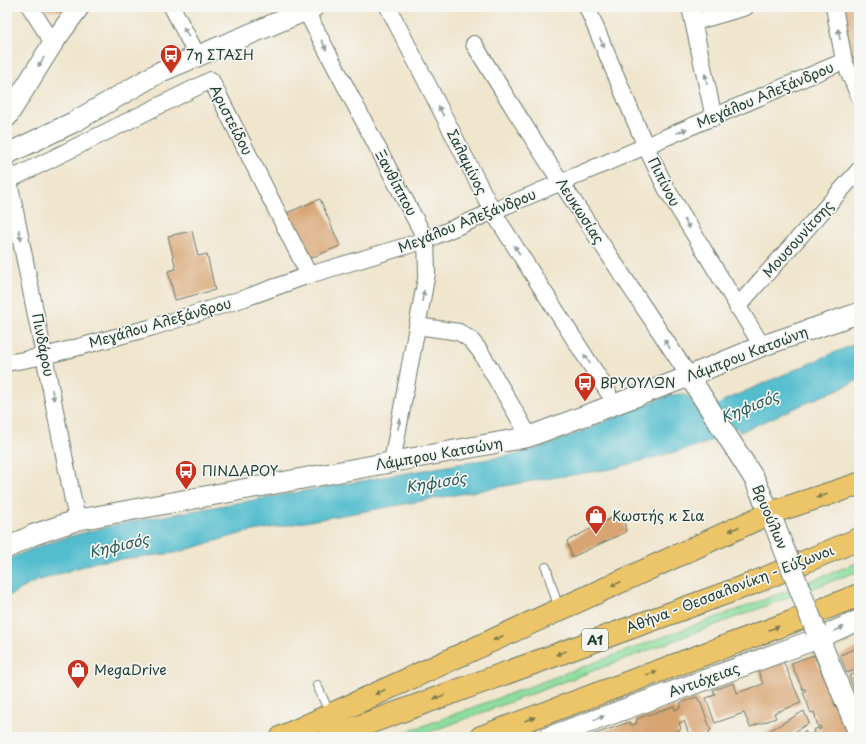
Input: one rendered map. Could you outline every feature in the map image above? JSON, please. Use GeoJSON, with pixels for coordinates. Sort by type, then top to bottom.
{"type":"FeatureCollection","features":[{"type":"Feature","properties":{"kind":"highway"},"geometry":{"type":"LineString","coordinates":[[282,737],[559,610],[859,484]]}},
{"type":"Feature","properties":{"kind":"highway","name":"Αθήνα - Θεσσαλονίκη - Εύζωνοι"},"geometry":{"type":"LineString","coordinates":[[330,737],[751,584],[859,539]]}},
{"type":"Feature","properties":{"kind":"highway"},"geometry":{"type":"LineString","coordinates":[[480,737],[791,622],[859,595]]}},
{"type":"Feature","properties":{"kind":"street"},"geometry":{"type":"LineString","coordinates":[[30,7],[53,43]]}},
{"type":"Feature","properties":{"kind":"street"},"geometry":{"type":"LineString","coordinates":[[7,117],[53,43],[79,7]]}},
{"type":"Feature","properties":{"kind":"street"},"geometry":{"type":"LineString","coordinates":[[172,7],[198,57]]}},
{"type":"Feature","properties":{"kind":"street","name":"Σαλαμίνος"},"geometry":{"type":"LineString","coordinates":[[388,7],[493,212],[608,392]]}},
{"type":"Feature","properties":{"kind":"street","name":"Πιπίνου"},"geometry":{"type":"LineString","coordinates":[[587,7],[646,146],[675,205],[762,346]]}},
{"type":"Feature","properties":{"kind":"street"},"geometry":{"type":"LineString","coordinates":[[714,118],[692,14],[746,7]]}},
{"type":"Feature","properties":{"kind":"street"},"geometry":{"type":"LineString","coordinates":[[834,7],[844,61],[859,96]]}},
{"type":"Feature","properties":{"kind":"street"},"geometry":{"type":"LineString","coordinates":[[7,154],[74,122],[153,75],[310,9]]}},
{"type":"Feature","properties":{"kind":"street","name":"Ξανθίππου"},"geometry":{"type":"LineString","coordinates":[[310,9],[426,240],[427,273],[392,462]]}},
{"type":"Feature","properties":{"kind":"street","name":"Λευκωσίας"},"geometry":{"type":"LineString","coordinates":[[474,44],[527,131],[562,182],[692,382]]}},
{"type":"Feature","properties":{"kind":"street","name":"Μεγάλου Αλεξάνδρου"},"geometry":{"type":"LineString","coordinates":[[7,363],[45,356],[153,327],[245,298],[309,275],[426,240],[714,118],[844,61]]}},
{"type":"Feature","properties":{"kind":"street","name":"Αριστείδου"},"geometry":{"type":"LineString","coordinates":[[8,174],[211,80],[309,275]]}},
{"type":"Feature","properties":{"kind":"street","name":"Μουσουνίτσης"},"geometry":{"type":"LineString","coordinates":[[737,307],[859,170]]}},
{"type":"Feature","properties":{"kind":"street","name":"Πινδάρου"},"geometry":{"type":"LineString","coordinates":[[8,174],[77,520]]}},
{"type":"Feature","properties":{"kind":"street","name":"Λάμπρου Κατσώνη"},"geometry":{"type":"LineString","coordinates":[[7,548],[33,535],[77,520],[528,437],[692,382],[762,346],[859,313]]}},
{"type":"Feature","properties":{"kind":"street"},"geometry":{"type":"LineString","coordinates":[[417,326],[459,332],[471,340],[480,351],[525,429]]}},
{"type":"Feature","properties":{"kind":"street","name":"Βρυούλων"},"geometry":{"type":"LineString","coordinates":[[692,382],[755,480],[859,734]]}},
{"type":"Feature","properties":{"kind":"street","name":"Αντιόχειας"},"geometry":{"type":"LineString","coordinates":[[549,737],[817,634],[859,620]]}},
{"type":"Feature","properties":{"kind":"lane"},"geometry":{"type":"LineString","coordinates":[[546,567],[559,610]]}},
{"type":"Feature","properties":{"kind":"lane"},"geometry":{"type":"LineString","coordinates":[[318,686],[331,715]]}},
{"type":"Feature","properties":{"kind":"green space"},"geometry":{"type":"Polygon","coordinates":[[[859,562],[859,571],[417,737],[393,737],[755,603],[859,562]]]}},
{"type":"Feature","properties":{"kind":"water"},"geometry":{"type":"Polygon","coordinates":[[[859,342],[859,380],[740,432],[723,401],[859,342]]]}},
{"type":"Feature","properties":{"kind":"water"},"geometry":{"type":"Polygon","coordinates":[[[682,394],[689,397],[715,439],[704,444],[611,469],[538,480],[243,533],[175,553],[96,562],[34,582],[7,597],[7,560],[57,540],[135,521],[518,454],[546,446],[670,395],[682,394]]]}},
{"type":"Feature","properties":{"kind":"building"},"geometry":{"type":"Polygon","coordinates":[[[44,7],[66,7],[62,11],[47,10],[44,7]]]}},
{"type":"Feature","properties":{"kind":"building"},"geometry":{"type":"Polygon","coordinates":[[[839,7],[859,7],[859,56],[851,58],[839,7]]]}},
{"type":"Feature","properties":{"kind":"building"},"geometry":{"type":"Polygon","coordinates":[[[320,199],[340,246],[303,261],[284,214],[320,199]]]}},
{"type":"Feature","properties":{"kind":"building"},"geometry":{"type":"Polygon","coordinates":[[[192,231],[198,256],[207,254],[215,290],[175,300],[168,271],[176,269],[168,236],[192,231]]]}},
{"type":"Feature","properties":{"kind":"building","name":"Κωστής κ Σια"},"geometry":{"type":"Polygon","coordinates":[[[623,512],[626,532],[572,557],[567,541],[623,512]]]}},
{"type":"Feature","properties":{"kind":"building"},"geometry":{"type":"Polygon","coordinates":[[[859,647],[859,669],[847,673],[840,655],[859,647]]]}},
{"type":"Feature","properties":{"kind":"building"},"geometry":{"type":"Polygon","coordinates":[[[814,655],[826,682],[829,681],[837,701],[834,702],[836,708],[838,710],[840,709],[851,734],[847,737],[797,737],[805,731],[809,736],[814,732],[813,730],[818,728],[819,730],[821,729],[820,726],[818,727],[814,712],[811,713],[803,692],[806,691],[805,689],[803,690],[791,663],[814,655]]]}},
{"type":"Feature","properties":{"kind":"building"},"geometry":{"type":"Polygon","coordinates":[[[782,658],[801,703],[774,713],[776,718],[750,727],[744,713],[715,723],[706,698],[715,695],[713,690],[734,683],[737,693],[763,684],[758,670],[782,658]]]}},
{"type":"Feature","properties":{"kind":"building"},"geometry":{"type":"Polygon","coordinates":[[[859,672],[859,704],[849,676],[859,672]]]}},
{"type":"Feature","properties":{"kind":"building"},"geometry":{"type":"Polygon","coordinates":[[[697,697],[711,730],[709,731],[710,734],[701,737],[690,737],[684,721],[679,723],[681,729],[677,731],[679,737],[645,737],[645,735],[638,737],[637,733],[628,737],[586,737],[630,722],[631,725],[633,725],[637,723],[636,719],[674,706],[675,710],[681,707],[680,703],[697,697]]]}},
{"type":"Feature","properties":{"kind":"building"},"geometry":{"type":"Polygon","coordinates":[[[804,711],[809,723],[786,737],[751,737],[762,735],[804,711]]]}},
{"type":"Feature","properties":{"kind":"waterway","name":"Κηφισός"},"geometry":{"type":"LineString","coordinates":[[669,437],[687,432],[767,400]]}},
{"type":"Feature","properties":{"kind":"place","name":"7η ΣΤΑΣΗ"},"geometry":{"type":"Point","coordinates":[171,74]}},
{"type":"Feature","properties":{"kind":"place","name":"ΒΡΥΟΥΛΩΝ"},"geometry":{"type":"Point","coordinates":[585,402]}},
{"type":"Feature","properties":{"kind":"place","name":"ΠΙΝΔΑΡΟΥ"},"geometry":{"type":"Point","coordinates":[186,490]}},
{"type":"Feature","properties":{"kind":"place","name":"Κωστής κ Σια"},"geometry":{"type":"Point","coordinates":[596,536]}},
{"type":"Feature","properties":{"kind":"place","name":"MegaDrive"},"geometry":{"type":"Point","coordinates":[78,690]}}]}
